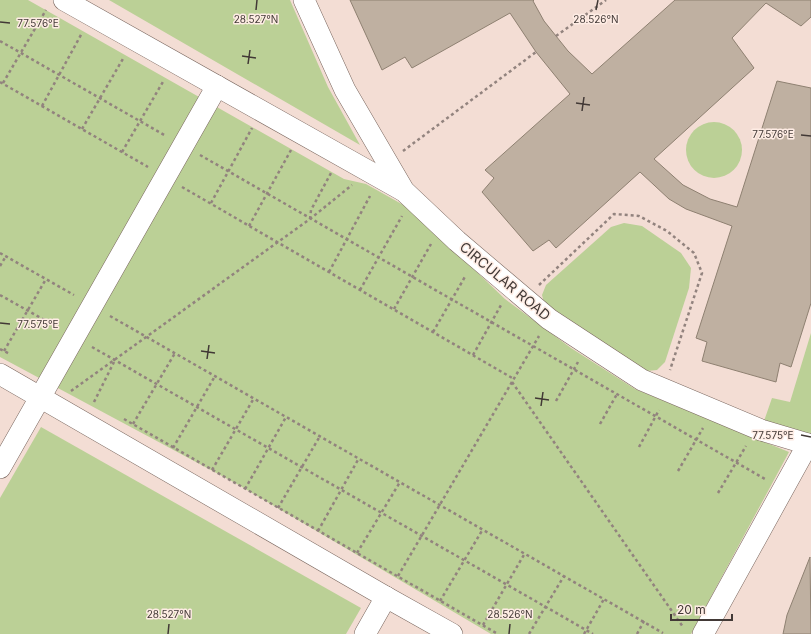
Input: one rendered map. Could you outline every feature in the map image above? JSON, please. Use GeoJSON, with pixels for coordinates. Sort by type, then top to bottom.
{"type":"FeatureCollection","features":[{"type":"Feature","properties":{"kind":"street"},"geometry":{"type":"LineString","coordinates":[[64,0],[216,86],[379,171]]}},
{"type":"Feature","properties":{"kind":"street","name":"CIRCULAR ROAD"},"geometry":{"type":"LineString","coordinates":[[304,0],[345,90],[379,171],[408,195],[476,258],[549,319],[642,380],[756,428],[809,444]]}},
{"type":"Feature","properties":{"kind":"street"},"geometry":{"type":"LineString","coordinates":[[0,468],[47,402],[51,378],[216,86]]}},
{"type":"Feature","properties":{"kind":"street"},"geometry":{"type":"LineString","coordinates":[[0,374],[386,598],[452,634]]}},
{"type":"Feature","properties":{"kind":"street"},"geometry":{"type":"LineString","coordinates":[[703,634],[809,444]]}},
{"type":"Feature","properties":{"kind":"street"},"geometry":{"type":"LineString","coordinates":[[365,634],[386,598]]}},
{"type":"Feature","properties":{"kind":"path"},"geometry":{"type":"LineString","coordinates":[[556,36],[606,0]]}},
{"type":"Feature","properties":{"kind":"path"},"geometry":{"type":"LineString","coordinates":[[46,10],[1,83],[514,379]]}},
{"type":"Feature","properties":{"kind":"path"},"geometry":{"type":"LineString","coordinates":[[42,106],[83,31]]}},
{"type":"Feature","properties":{"kind":"path"},"geometry":{"type":"LineString","coordinates":[[0,41],[310,219],[534,345],[656,417],[783,489]]}},
{"type":"Feature","properties":{"kind":"path"},"geometry":{"type":"LineString","coordinates":[[47,402],[72,390],[115,360],[277,242],[379,171],[536,52]]}},
{"type":"Feature","properties":{"kind":"path"},"geometry":{"type":"LineString","coordinates":[[82,129],[125,55]]}},
{"type":"Feature","properties":{"kind":"path"},"geometry":{"type":"LineString","coordinates":[[122,152],[165,78]]}},
{"type":"Feature","properties":{"kind":"path"},"geometry":{"type":"LineString","coordinates":[[211,204],[252,128]]}},
{"type":"Feature","properties":{"kind":"path"},"geometry":{"type":"LineString","coordinates":[[249,226],[292,150]]}},
{"type":"Feature","properties":{"kind":"path"},"geometry":{"type":"LineString","coordinates":[[329,272],[379,171]]}},
{"type":"Feature","properties":{"kind":"path"},"geometry":{"type":"LineString","coordinates":[[310,219],[311,210],[332,173]]}},
{"type":"Feature","properties":{"kind":"path"},"geometry":{"type":"LineString","coordinates":[[360,290],[408,195]]}},
{"type":"Feature","properties":{"kind":"path"},"geometry":{"type":"LineString","coordinates":[[473,355],[492,322],[517,293],[614,214],[639,216],[667,231],[694,253],[702,273],[667,391],[656,417],[639,447]]}},
{"type":"Feature","properties":{"kind":"path"},"geometry":{"type":"LineString","coordinates":[[394,309],[441,226]]}},
{"type":"Feature","properties":{"kind":"path"},"geometry":{"type":"LineString","coordinates":[[0,253],[663,633]]}},
{"type":"Feature","properties":{"kind":"path"},"geometry":{"type":"LineString","coordinates":[[0,266],[6,256]]}},
{"type":"Feature","properties":{"kind":"path"},"geometry":{"type":"LineString","coordinates":[[433,332],[476,258]]}},
{"type":"Feature","properties":{"kind":"path"},"geometry":{"type":"LineString","coordinates":[[4,351],[46,279]]}},
{"type":"Feature","properties":{"kind":"path"},"geometry":{"type":"LineString","coordinates":[[0,295],[593,634]]}},
{"type":"Feature","properties":{"kind":"path"},"geometry":{"type":"LineString","coordinates":[[386,598],[549,319]]}},
{"type":"Feature","properties":{"kind":"path"},"geometry":{"type":"LineString","coordinates":[[556,401],[588,344]]}},
{"type":"Feature","properties":{"kind":"path"},"geometry":{"type":"LineString","coordinates":[[0,349],[11,355]]}},
{"type":"Feature","properties":{"kind":"path"},"geometry":{"type":"LineString","coordinates":[[133,424],[175,353]]}},
{"type":"Feature","properties":{"kind":"path"},"geometry":{"type":"LineString","coordinates":[[94,402],[115,360]]}},
{"type":"Feature","properties":{"kind":"path"},"geometry":{"type":"LineString","coordinates":[[173,448],[215,376]]}},
{"type":"Feature","properties":{"kind":"path"},"geometry":{"type":"LineString","coordinates":[[51,378],[78,393]]}},
{"type":"Feature","properties":{"kind":"path"},"geometry":{"type":"LineString","coordinates":[[512,382],[684,628]]}},
{"type":"Feature","properties":{"kind":"path"},"geometry":{"type":"LineString","coordinates":[[600,424],[617,394]]}},
{"type":"Feature","properties":{"kind":"path"},"geometry":{"type":"LineString","coordinates":[[212,470],[254,398]]}},
{"type":"Feature","properties":{"kind":"path"},"geometry":{"type":"LineString","coordinates":[[89,399],[100,406]]}},
{"type":"Feature","properties":{"kind":"path"},"geometry":{"type":"LineString","coordinates":[[678,471],[712,410]]}},
{"type":"Feature","properties":{"kind":"path"},"geometry":{"type":"LineString","coordinates":[[245,489],[286,416]]}},
{"type":"Feature","properties":{"kind":"path"},"geometry":{"type":"LineString","coordinates":[[120,417],[498,634]]}},
{"type":"Feature","properties":{"kind":"path"},"geometry":{"type":"LineString","coordinates":[[718,493],[756,428]]}},
{"type":"Feature","properties":{"kind":"path"},"geometry":{"type":"LineString","coordinates":[[278,508],[320,436]]}},
{"type":"Feature","properties":{"kind":"path"},"geometry":{"type":"LineString","coordinates":[[318,531],[359,458]]}},
{"type":"Feature","properties":{"kind":"path"},"geometry":{"type":"LineString","coordinates":[[357,553],[400,482]]}},
{"type":"Feature","properties":{"kind":"path"},"geometry":{"type":"LineString","coordinates":[[440,601],[483,529]]}},
{"type":"Feature","properties":{"kind":"path"},"geometry":{"type":"LineString","coordinates":[[483,625],[525,553]]}},
{"type":"Feature","properties":{"kind":"path"},"geometry":{"type":"LineString","coordinates":[[529,634],[564,576]]}},
{"type":"Feature","properties":{"kind":"path"},"geometry":{"type":"LineString","coordinates":[[584,634],[604,599]]}},
{"type":"Feature","properties":{"kind":"path"},"geometry":{"type":"LineString","coordinates":[[637,634],[644,621]]}},
{"type":"Feature","properties":{"kind":"green space"},"geometry":{"type":"Polygon","coordinates":[[[0,0],[28,0],[344,179],[366,184],[423,216],[436,233],[505,299],[571,348],[635,389],[789,452],[691,634],[491,634],[237,484],[0,357],[0,0]]]}},
{"type":"Feature","properties":{"kind":"green space"},"geometry":{"type":"Polygon","coordinates":[[[109,0],[290,0],[328,87],[360,145],[109,0]]]}},
{"type":"Feature","properties":{"kind":"green space"},"geometry":{"type":"Polygon","coordinates":[[[714,122],[725,124],[734,130],[740,139],[742,150],[740,161],[734,170],[725,176],[714,178],[703,176],[694,170],[688,161],[686,150],[688,139],[694,130],[703,124],[714,122]]]}},
{"type":"Feature","properties":{"kind":"green space"},"geometry":{"type":"Polygon","coordinates":[[[624,223],[642,226],[681,253],[691,268],[689,288],[665,362],[657,370],[647,371],[544,303],[542,295],[546,285],[611,227],[624,223]]]}},
{"type":"Feature","properties":{"kind":"green space"},"geometry":{"type":"Polygon","coordinates":[[[811,333],[811,437],[764,421],[772,398],[790,402],[811,333]]]}},
{"type":"Feature","properties":{"kind":"green space"},"geometry":{"type":"Polygon","coordinates":[[[41,427],[361,608],[346,634],[0,634],[0,498],[41,427]]]}},
{"type":"Feature","properties":{"kind":"building"},"geometry":{"type":"Polygon","coordinates":[[[350,0],[534,0],[533,1],[544,21],[568,51],[592,74],[675,0],[811,0],[811,17],[801,26],[766,3],[732,38],[754,68],[654,159],[683,185],[710,199],[737,207],[777,81],[811,88],[811,303],[791,367],[780,363],[776,382],[702,361],[707,342],[696,338],[732,226],[686,209],[669,199],[640,172],[556,248],[549,240],[533,251],[482,192],[494,178],[485,170],[570,94],[536,52],[510,13],[412,68],[405,57],[382,70],[350,0]]]}},
{"type":"Feature","properties":{"kind":"building"},"geometry":{"type":"Polygon","coordinates":[[[810,557],[811,634],[783,634],[787,615],[810,557]]]}}]}
